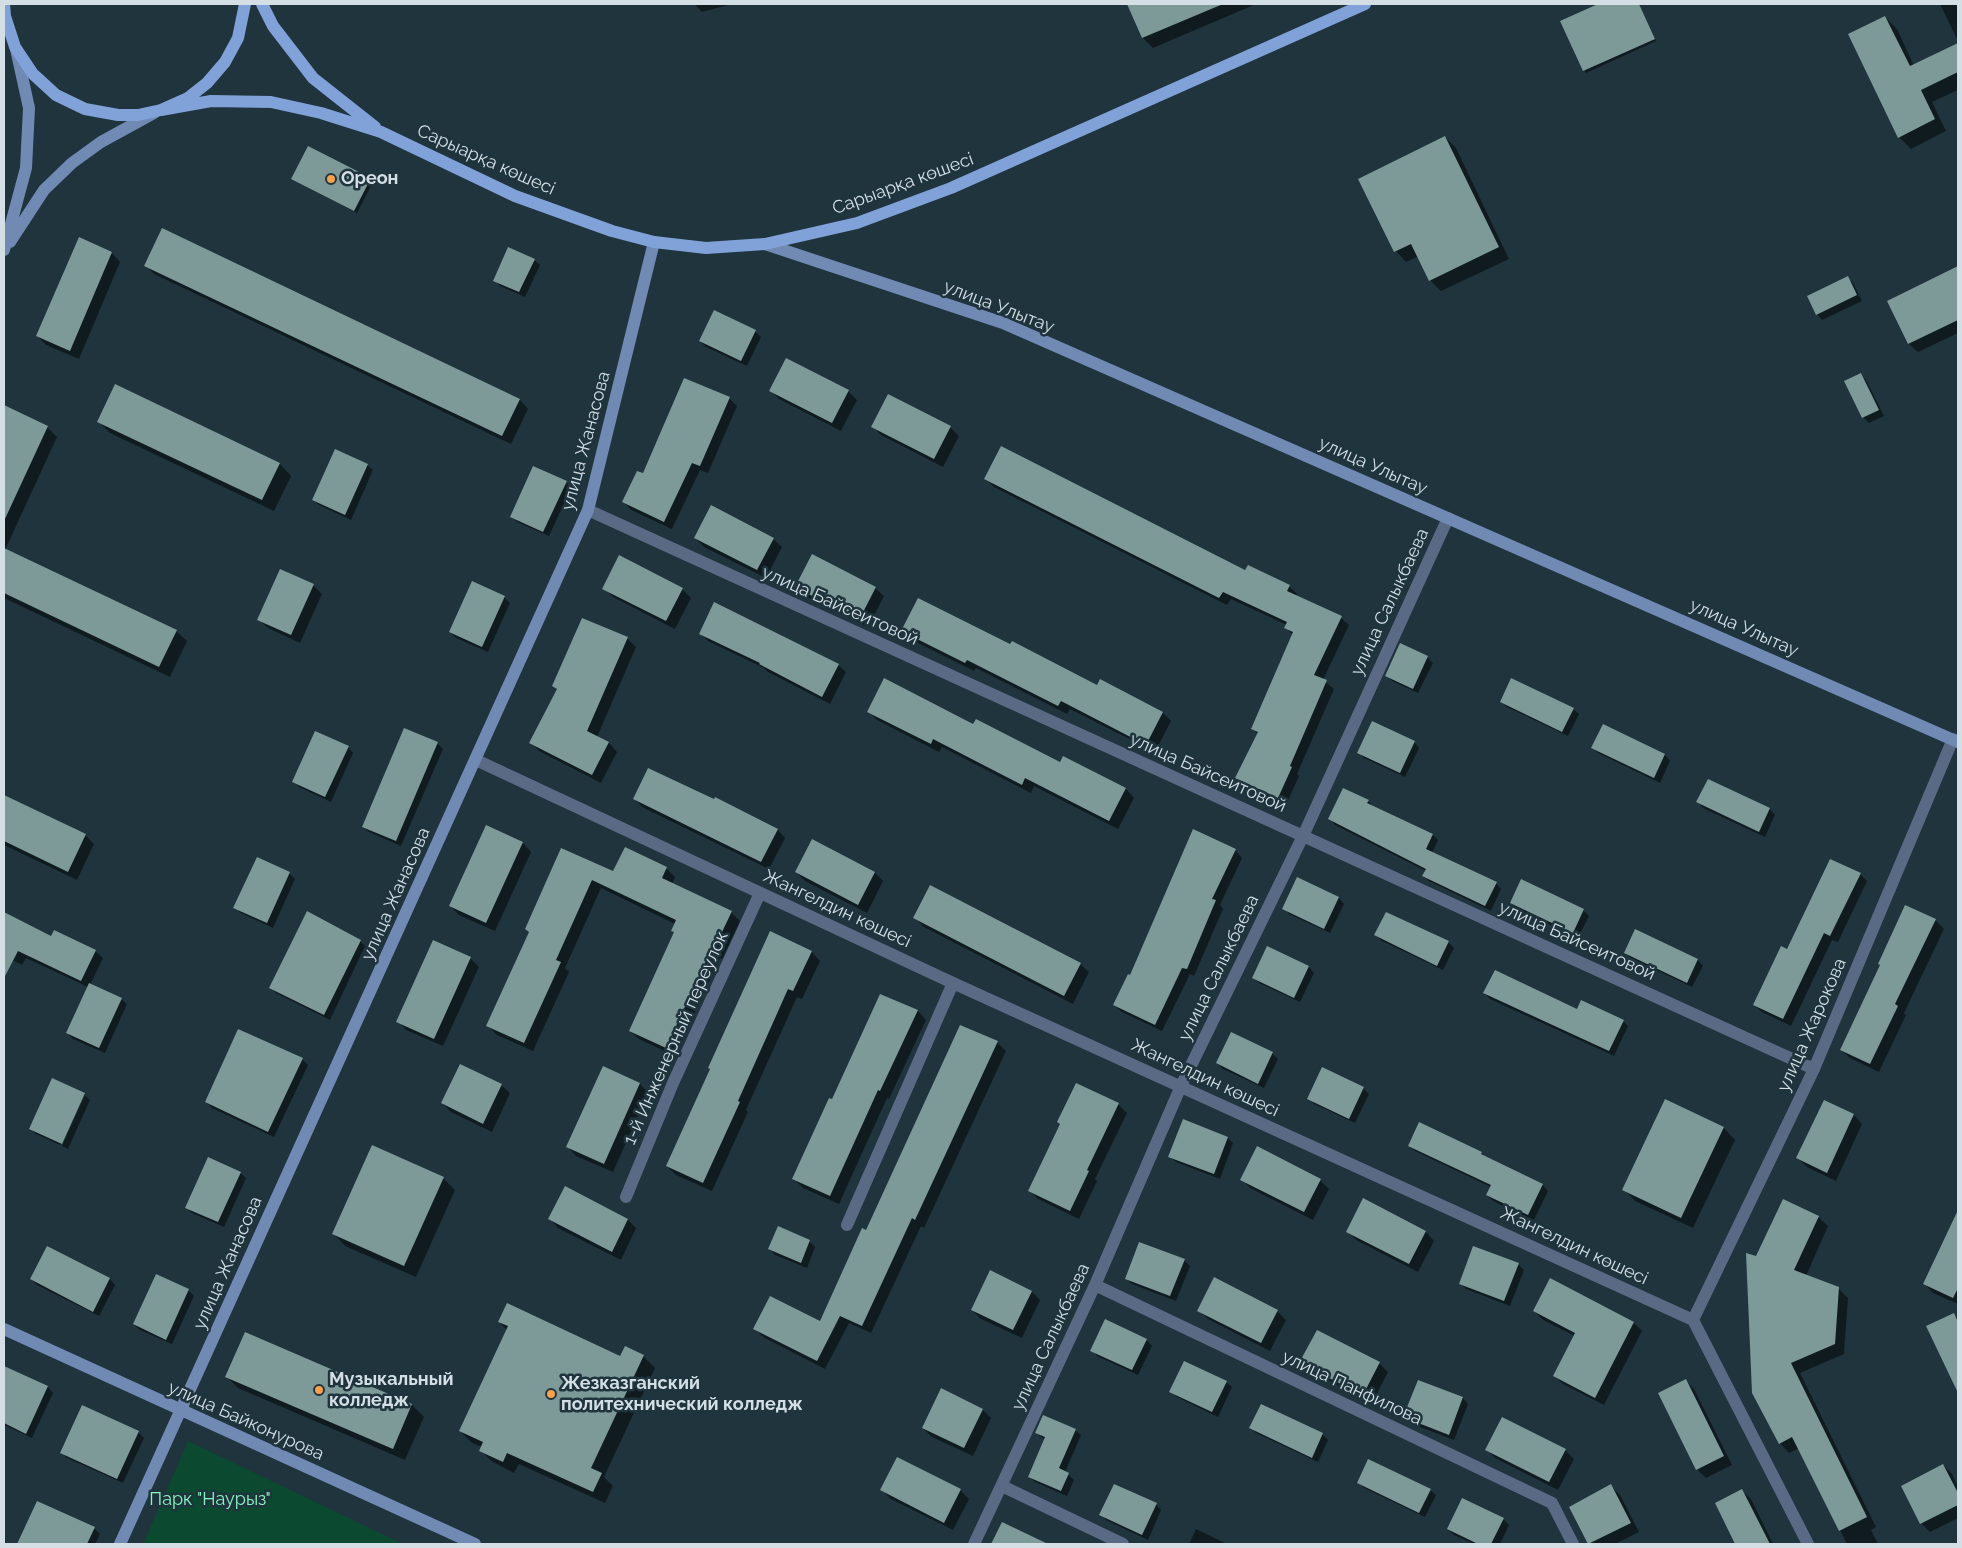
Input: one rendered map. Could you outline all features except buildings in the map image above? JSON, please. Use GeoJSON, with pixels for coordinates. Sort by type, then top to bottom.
{"type":"FeatureCollection","features":[{"type":"Feature","properties":{"kind":"main road"},"geometry":{"type":"LineString","coordinates":[[4,4],[5,16],[15,47],[33,74],[56,95],[85,109],[118,115],[138,115],[211,101],[271,102],[321,113],[381,132]]}},
{"type":"Feature","properties":{"kind":"main road"},"geometry":{"type":"LineString","coordinates":[[161,110],[188,98],[207,83],[225,62],[238,38],[245,4]]}},
{"type":"Feature","properties":{"kind":"main road"},"geometry":{"type":"LineString","coordinates":[[262,4],[273,26],[313,78],[381,132]]}},
{"type":"Feature","properties":{"kind":"main road","name":"Сарыарқа көшесі"},"geometry":{"type":"LineString","coordinates":[[381,132],[515,196],[612,231],[654,242],[706,248],[765,244],[858,223],[951,188],[1365,4]]}},
{"type":"Feature","properties":{"kind":"street"},"geometry":{"type":"LineString","coordinates":[[4,25],[15,47],[30,108],[26,168],[4,250]]}},
{"type":"Feature","properties":{"kind":"street"},"geometry":{"type":"LineString","coordinates":[[4,250],[44,190],[72,163],[101,142],[161,110]]}},
{"type":"Feature","properties":{"kind":"street","name":"улица Жанасова"},"geometry":{"type":"LineString","coordinates":[[120,1544],[588,510],[654,242]]}},
{"type":"Feature","properties":{"kind":"street","name":"улица Улытау"},"geometry":{"type":"LineString","coordinates":[[765,244],[1003,323],[1956,741]]}},
{"type":"Feature","properties":{"kind":"street","name":"улица Байсеитовой"},"geometry":{"type":"LineString","coordinates":[[588,510],[1814,1068]]}},
{"type":"Feature","properties":{"kind":"street","name":"улица Салыкбаева"},"geometry":{"type":"LineString","coordinates":[[974,1544],[1095,1285],[1181,1086],[1303,836],[1448,518]]}},
{"type":"Feature","properties":{"kind":"street","name":"улица Жарокова"},"geometry":{"type":"LineString","coordinates":[[1693,1320],[1814,1068],[1956,741]]}},
{"type":"Feature","properties":{"kind":"street","name":"Жангелдин көшесі"},"geometry":{"type":"LineString","coordinates":[[476,760],[954,983],[1693,1320]]}},
{"type":"Feature","properties":{"kind":"street","name":"1-й Инженерный переулок"},"geometry":{"type":"LineString","coordinates":[[626,1198],[673,1083],[760,892]]}},
{"type":"Feature","properties":{"kind":"street"},"geometry":{"type":"LineString","coordinates":[[847,1225],[954,983]]}},
{"type":"Feature","properties":{"kind":"street","name":"улица Панфилова"},"geometry":{"type":"LineString","coordinates":[[1095,1285],[1552,1503],[1573,1544]]}},
{"type":"Feature","properties":{"kind":"street"},"geometry":{"type":"LineString","coordinates":[[1693,1320],[1808,1544]]}},
{"type":"Feature","properties":{"kind":"street","name":"улица Байконурова"},"geometry":{"type":"LineString","coordinates":[[4,1329],[475,1544]]}},
{"type":"Feature","properties":{"kind":"street"},"geometry":{"type":"LineString","coordinates":[[1002,1486],[1123,1544]]}},
{"type":"Feature","properties":{"kind":"green space","name":"Парк \"Наурыз\""},"geometry":{"type":"Polygon","coordinates":[[[188,1441],[403,1544],[143,1544],[188,1441]]]}},
{"type":"Feature","properties":{"kind":"place","name":"Ореон"},"geometry":{"type":"Point","coordinates":[331,179]}},
{"type":"Feature","properties":{"kind":"place","name":"Музыкальный колледж"},"geometry":{"type":"Point","coordinates":[319,1390]}},
{"type":"Feature","properties":{"kind":"place","name":"Жезказганский политехнический колледж"},"geometry":{"type":"Point","coordinates":[551,1394]}}]}
